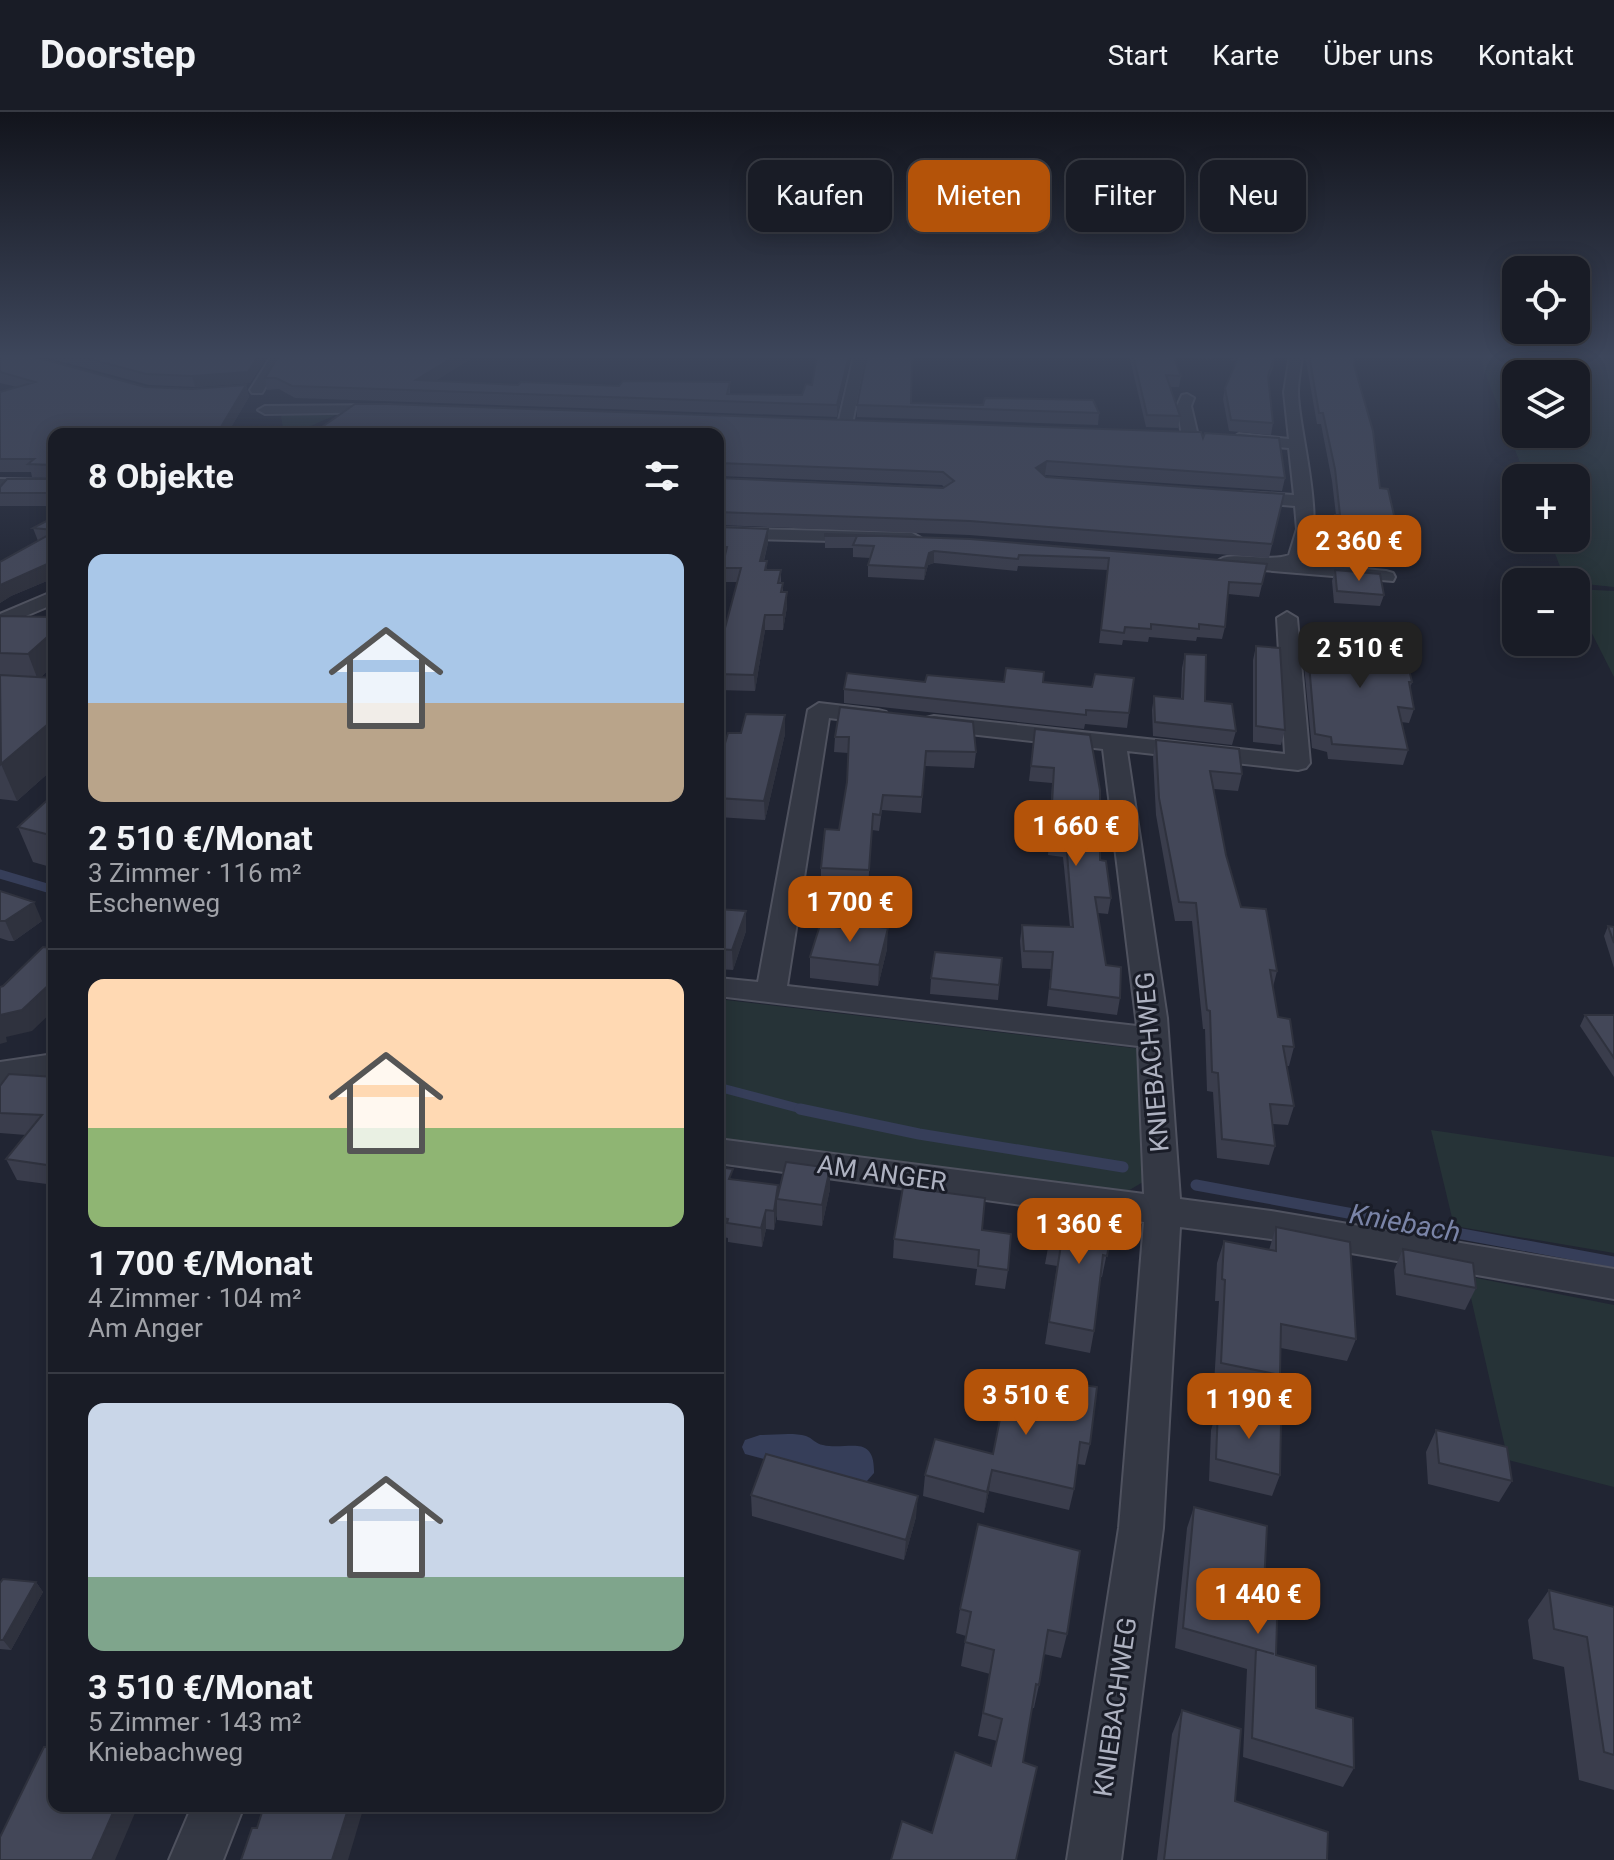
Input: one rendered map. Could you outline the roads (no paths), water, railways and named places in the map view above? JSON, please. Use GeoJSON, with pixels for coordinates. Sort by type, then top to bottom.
{"type":"FeatureCollection","features":[{"type":"Feature","properties":{"kind":"street"},"geometry":{"type":"LineString","coordinates":[[1204,437],[1297,444]]}},
{"type":"Feature","properties":{"kind":"street"},"geometry":{"type":"LineString","coordinates":[[1279,565],[1297,558],[1306,529],[1296,437]]}},
{"type":"Feature","properties":{"kind":"street"},"geometry":{"type":"LineString","coordinates":[[0,484],[48,485]]}},
{"type":"Feature","properties":{"kind":"street"},"geometry":{"type":"LineString","coordinates":[[1226,495],[1302,501]]}},
{"type":"Feature","properties":{"kind":"street"},"geometry":{"type":"LineString","coordinates":[[724,533],[872,527],[931,539]]}},
{"type":"Feature","properties":{"kind":"street"},"geometry":{"type":"LineString","coordinates":[[1202,559],[1386,577]]}},
{"type":"Feature","properties":{"kind":"street"},"geometry":{"type":"LineString","coordinates":[[0,621],[48,600]]}},
{"type":"Feature","properties":{"kind":"street"},"geometry":{"type":"LineString","coordinates":[[771,994],[819,710],[1298,763],[1287,618]]}},
{"type":"Feature","properties":{"kind":"street","name":"KNIEBACHWEG"},"geometry":{"type":"LineString","coordinates":[[1094,1860],[1141,1528],[1163,1210],[1154,1038],[1114,742]]}},
{"type":"Feature","properties":{"kind":"street"},"geometry":{"type":"LineString","coordinates":[[724,988],[1154,1038]]}},
{"type":"Feature","properties":{"kind":"street"},"geometry":{"type":"LineString","coordinates":[[0,1073],[48,1063]]}},
{"type":"Feature","properties":{"kind":"street","name":"AM ANGER"},"geometry":{"type":"LineString","coordinates":[[724,1152],[1287,1227],[1614,1284]]}},
{"type":"Feature","properties":{"kind":"street"},"geometry":{"type":"LineString","coordinates":[[196,1860],[216,1812]]}},
{"type":"Feature","properties":{"kind":"water"},"geometry":{"type":"Polygon","coordinates":[[[760,1435],[801,1435],[823,1445],[865,1448],[873,1460],[874,1473],[867,1481],[853,1483],[745,1454],[742,1447],[745,1440],[760,1435]]]}},
{"type":"Feature","properties":{"kind":"waterway","name":"Kniebach"},"geometry":{"type":"LineString","coordinates":[[0,874],[48,888]]}},
{"type":"Feature","properties":{"kind":"waterway","name":"Kniebach"},"geometry":{"type":"LineString","coordinates":[[724,1089],[807,1110]]}},
{"type":"Feature","properties":{"kind":"waterway","name":"Kniebach"},"geometry":{"type":"LineString","coordinates":[[800,1109],[807,1110]]}},
{"type":"Feature","properties":{"kind":"waterway","name":"Kniebach"},"geometry":{"type":"LineString","coordinates":[[807,1110],[919,1134],[1123,1167]]}},
{"type":"Feature","properties":{"kind":"waterway","name":"Kniebach"},"geometry":{"type":"LineString","coordinates":[[1196,1185],[1614,1262]]}}]}
